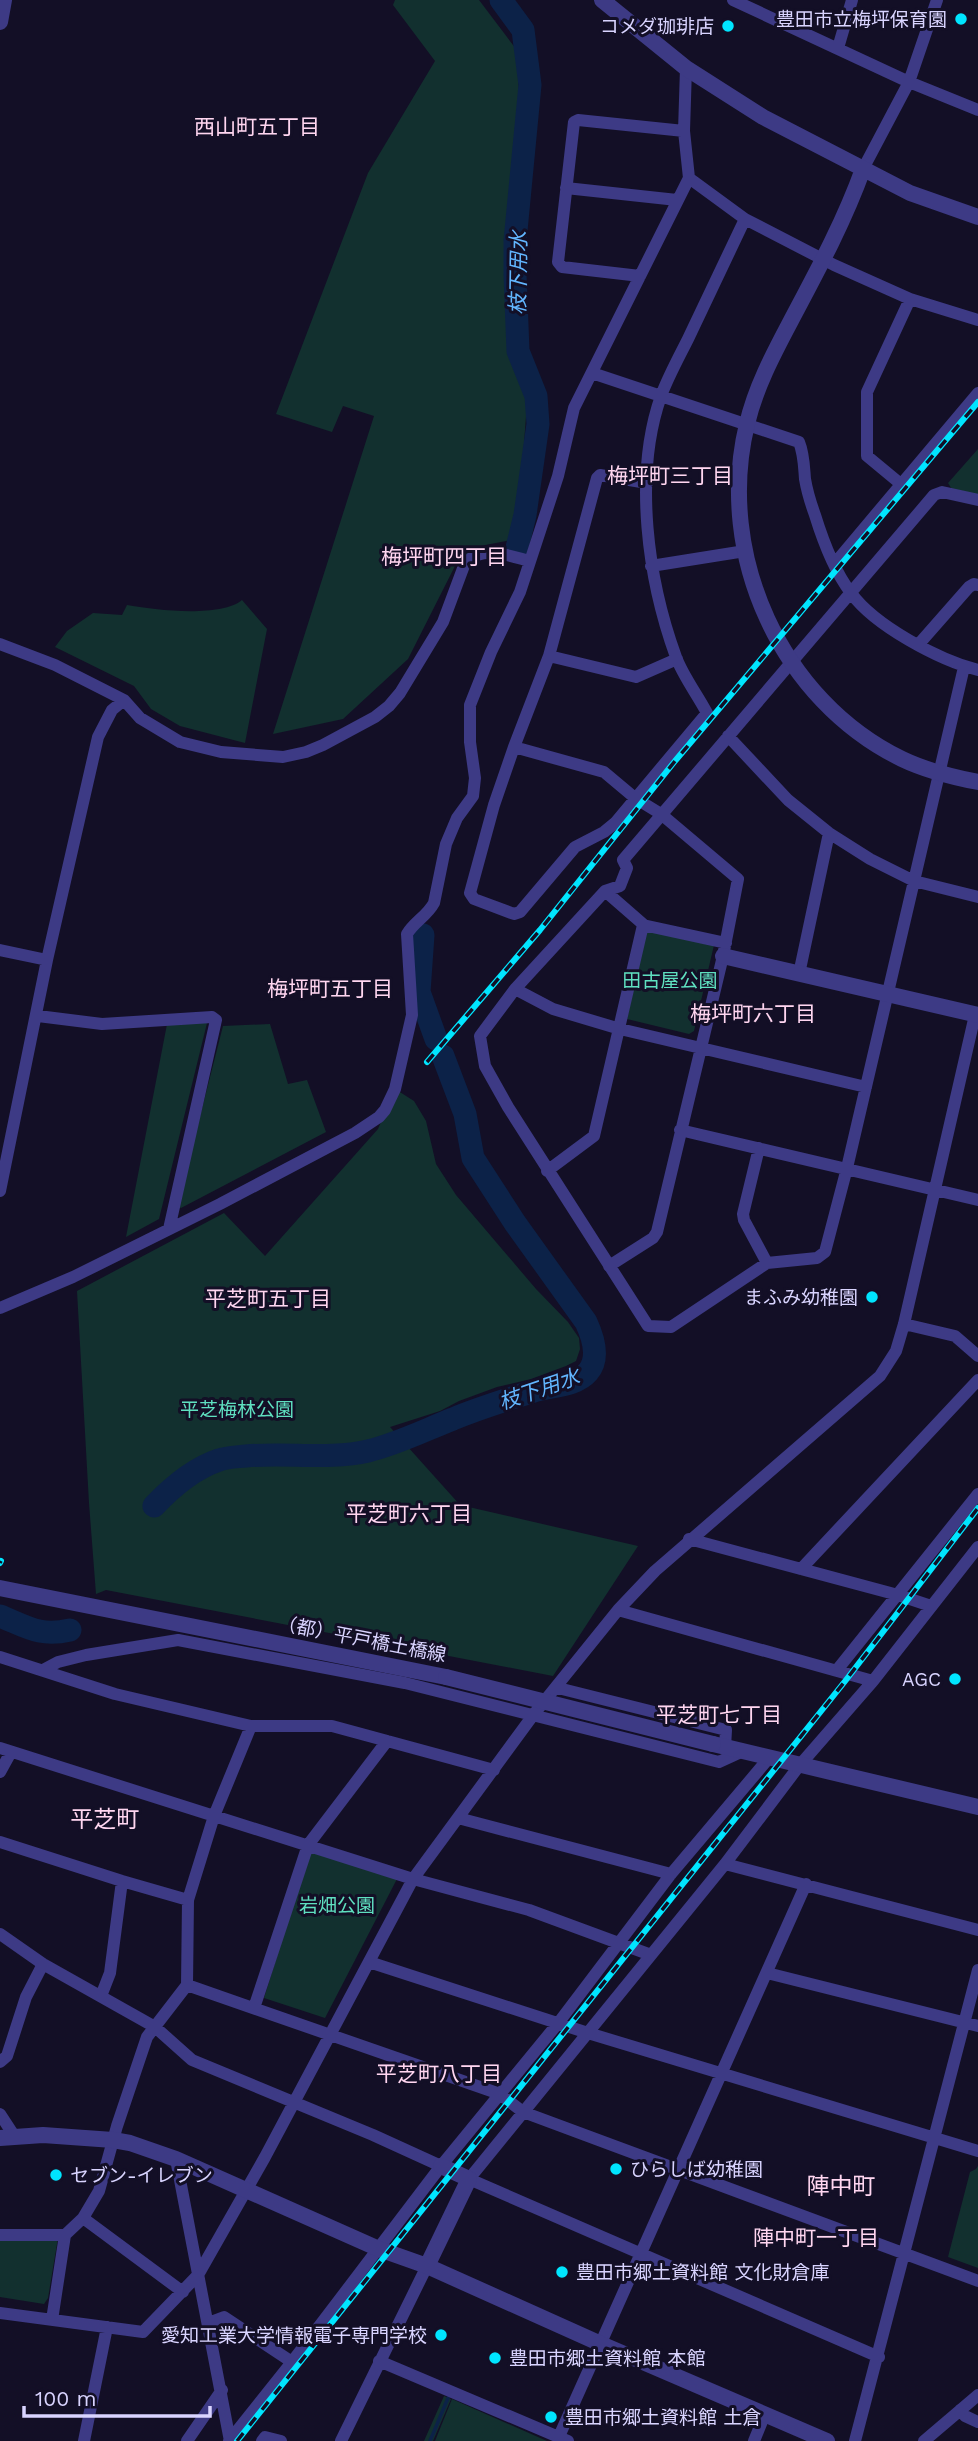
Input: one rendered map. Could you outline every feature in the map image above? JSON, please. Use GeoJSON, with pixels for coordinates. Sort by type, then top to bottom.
{"type":"FeatureCollection","features":[{"type":"Feature","properties":{"kind":"street"},"geometry":{"type":"LineString","coordinates":[[0,22],[4,0]]}},
{"type":"Feature","properties":{"kind":"street"},"geometry":{"type":"LineString","coordinates":[[602,0],[686,68],[763,117],[910,193],[978,217]]}},
{"type":"Feature","properties":{"kind":"street"},"geometry":{"type":"LineString","coordinates":[[733,0],[909,82],[978,110]]}},
{"type":"Feature","properties":{"kind":"street"},"geometry":{"type":"LineString","coordinates":[[838,48],[852,0]]}},
{"type":"Feature","properties":{"kind":"street"},"geometry":{"type":"LineString","coordinates":[[937,0],[909,82],[863,169],[853,198],[824,258],[769,362],[747,424],[740,467],[739,496],[745,551],[758,600],[792,663],[830,708],[864,736],[902,759],[938,774],[978,782]]}},
{"type":"Feature","properties":{"kind":"street"},"geometry":{"type":"LineString","coordinates":[[0,1308],[73,1277],[169,1229],[355,1133],[385,1110],[398,1078],[412,1015],[407,934],[411,926],[429,912],[434,903],[446,844],[457,818],[472,796],[475,778],[470,742],[470,705],[491,652],[520,592],[558,476],[574,408],[689,178],[684,131],[686,68]]}},
{"type":"Feature","properties":{"kind":"street"},"geometry":{"type":"LineString","coordinates":[[639,276],[562,267],[558,262],[574,122],[578,120],[684,131]]}},
{"type":"Feature","properties":{"kind":"street"},"geometry":{"type":"LineString","coordinates":[[689,178],[745,219],[834,265],[910,299],[978,320]]}},
{"type":"Feature","properties":{"kind":"street"},"geometry":{"type":"LineString","coordinates":[[566,188],[677,200]]}},
{"type":"Feature","properties":{"kind":"street"},"geometry":{"type":"LineString","coordinates":[[647,483],[600,475],[597,478],[549,656],[513,747],[494,805],[470,893],[474,899],[514,914],[520,912],[575,847],[604,832],[707,713],[677,659],[651,566],[646,515],[647,483],[651,436],[661,396],[745,219]]}},
{"type":"Feature","properties":{"kind":"street"},"geometry":{"type":"LineString","coordinates":[[902,485],[867,456],[867,392],[910,299]]}},
{"type":"Feature","properties":{"kind":"street"},"geometry":{"type":"LineString","coordinates":[[592,373],[799,442],[806,483],[816,518],[852,594],[883,622],[918,645],[964,667],[978,670]]}},
{"type":"Feature","properties":{"kind":"street"},"geometry":{"type":"LineString","coordinates":[[835,563],[978,393]]}},
{"type":"Feature","properties":{"kind":"street"},"geometry":{"type":"LineString","coordinates":[[964,667],[825,1252],[817,1258],[766,1263],[671,1328],[648,1326],[547,1171],[485,1066],[480,1036],[515,989],[605,891],[620,887],[627,868],[623,860],[934,495],[942,492],[978,500]]}},
{"type":"Feature","properties":{"kind":"street"},"geometry":{"type":"LineString","coordinates":[[651,566],[745,551]]}},
{"type":"Feature","properties":{"kind":"street"},"geometry":{"type":"LineString","coordinates":[[0,644],[55,666],[124,700],[140,718],[180,742],[197,748],[283,757],[306,752],[375,717],[389,705],[437,633],[471,557],[494,552],[529,561]]}},
{"type":"Feature","properties":{"kind":"street"},"geometry":{"type":"LineString","coordinates":[[918,645],[969,587],[978,585]]}},
{"type":"Feature","properties":{"kind":"street"},"geometry":{"type":"LineString","coordinates":[[549,656],[636,677],[677,659]]}},
{"type":"Feature","properties":{"kind":"street"},"geometry":{"type":"LineString","coordinates":[[0,1191],[38,1016],[47,960],[98,737],[112,710],[124,700]]}},
{"type":"Feature","properties":{"kind":"street"},"geometry":{"type":"LineString","coordinates":[[728,736],[788,800],[828,833],[870,859],[914,881],[978,897]]}},
{"type":"Feature","properties":{"kind":"street"},"geometry":{"type":"LineString","coordinates":[[513,747],[604,772],[635,798],[661,814],[738,879],[657,1231],[653,1238],[609,1266]]}},
{"type":"Feature","properties":{"kind":"street"},"geometry":{"type":"LineString","coordinates":[[472,796],[494,805]]}},
{"type":"Feature","properties":{"kind":"street"},"geometry":{"type":"LineString","coordinates":[[799,974],[828,833]]}},
{"type":"Feature","properties":{"kind":"street"},"geometry":{"type":"LineString","coordinates":[[0,2312],[143,2332],[183,2292],[198,2274],[247,2189],[413,1879],[534,1714],[558,1688],[618,1610],[655,1571],[880,1376],[896,1351],[977,1015],[799,974],[645,925],[605,891]]}},
{"type":"Feature","properties":{"kind":"street"},"geometry":{"type":"LineString","coordinates":[[547,1171],[594,1136],[645,925]]}},
{"type":"Feature","properties":{"kind":"street"},"geometry":{"type":"LineString","coordinates":[[0,950],[47,960]]}},
{"type":"Feature","properties":{"kind":"street"},"geometry":{"type":"LineString","coordinates":[[515,989],[553,1009],[620,1029],[866,1087]]}},
{"type":"Feature","properties":{"kind":"street"},"geometry":{"type":"LineString","coordinates":[[38,1016],[102,1024],[212,1017],[216,1020],[169,1229]]}},
{"type":"Feature","properties":{"kind":"street"},"geometry":{"type":"LineString","coordinates":[[680,1130],[978,1200]]}},
{"type":"Feature","properties":{"kind":"street"},"geometry":{"type":"LineString","coordinates":[[760,1148],[743,1214],[766,1263]]}},
{"type":"Feature","properties":{"kind":"street"},"geometry":{"type":"LineString","coordinates":[[904,1324],[955,1336],[978,1356]]}},
{"type":"Feature","properties":{"kind":"street"},"geometry":{"type":"LineString","coordinates":[[801,1569],[978,1380]]}},
{"type":"Feature","properties":{"kind":"street"},"geometry":{"type":"LineString","coordinates":[[837,1670],[978,1494]]}},
{"type":"Feature","properties":{"kind":"street"},"geometry":{"type":"LineString","coordinates":[[689,1539],[931,1606]]}},
{"type":"Feature","properties":{"kind":"street"},"geometry":{"type":"LineString","coordinates":[[341,2441],[468,2179],[724,1864],[799,1766],[873,1681],[978,1548]]}},
{"type":"Feature","properties":{"kind":"street","name":"（都）平戸橋土橋線"},"geometry":{"type":"LineString","coordinates":[[0,1588],[446,1677],[799,1766],[978,1807]]}},
{"type":"Feature","properties":{"kind":"street"},"geometry":{"type":"LineString","coordinates":[[618,1610],[873,1681]]}},
{"type":"Feature","properties":{"kind":"street"},"geometry":{"type":"LineString","coordinates":[[43,1670],[58,1662],[86,1655],[178,1640],[405,1683],[719,1762],[743,1751]]}},
{"type":"Feature","properties":{"kind":"street"},"geometry":{"type":"LineString","coordinates":[[0,1657],[115,1694],[251,1726],[332,1726],[494,1770]]}},
{"type":"Feature","properties":{"kind":"street"},"geometry":{"type":"LineString","coordinates":[[558,1688],[726,1730],[719,1746]]}},
{"type":"Feature","properties":{"kind":"street"},"geometry":{"type":"LineString","coordinates":[[52,2320],[65,2235],[83,2218],[99,2190],[147,2037],[187,1985],[188,1900],[214,1816],[251,1726]]}},
{"type":"Feature","properties":{"kind":"street"},"geometry":{"type":"LineString","coordinates":[[254,2008],[308,1845],[387,1741]]}},
{"type":"Feature","properties":{"kind":"street"},"geometry":{"type":"LineString","coordinates":[[0,1772],[6,1750],[413,1879],[529,1910],[651,1955]]}},
{"type":"Feature","properties":{"kind":"street"},"geometry":{"type":"LineString","coordinates":[[229,2441],[441,2166],[559,2022],[671,1874],[769,1758]]}},
{"type":"Feature","properties":{"kind":"street"},"geometry":{"type":"LineString","coordinates":[[458,1818],[671,1874]]}},
{"type":"Feature","properties":{"kind":"street"},"geometry":{"type":"LineString","coordinates":[[0,1842],[188,1900]]}},
{"type":"Feature","properties":{"kind":"street"},"geometry":{"type":"LineString","coordinates":[[724,1864],[978,1930]]}},
{"type":"Feature","properties":{"kind":"street"},"geometry":{"type":"LineString","coordinates":[[101,1996],[110,1973],[122,1881]]}},
{"type":"Feature","properties":{"kind":"street"},"geometry":{"type":"LineString","coordinates":[[379,2361],[561,2440],[720,2073],[806,1884]]}},
{"type":"Feature","properties":{"kind":"street"},"geometry":{"type":"LineString","coordinates":[[0,1934],[43,1964],[155,2027],[192,2060],[878,2357]]}},
{"type":"Feature","properties":{"kind":"street"},"geometry":{"type":"LineString","coordinates":[[369,1962],[588,2033],[978,2151]]}},
{"type":"Feature","properties":{"kind":"street"},"geometry":{"type":"LineString","coordinates":[[0,2062],[7,2056],[26,1997],[43,1964]]}},
{"type":"Feature","properties":{"kind":"street"},"geometry":{"type":"LineString","coordinates":[[855,2441],[978,1970]]}},
{"type":"Feature","properties":{"kind":"street"},"geometry":{"type":"LineString","coordinates":[[767,1973],[978,2026]]}},
{"type":"Feature","properties":{"kind":"street"},"geometry":{"type":"LineString","coordinates":[[187,1985],[500,2094],[523,2112],[978,2281]]}},
{"type":"Feature","properties":{"kind":"street"},"geometry":{"type":"LineString","coordinates":[[0,2113],[8,2138],[72,2136],[113,2140],[130,2143],[176,2160],[379,2249],[427,2266],[827,2441]]}},
{"type":"Feature","properties":{"kind":"street"},"geometry":{"type":"LineString","coordinates":[[176,2160],[222,2390],[229,2441]]}},
{"type":"Feature","properties":{"kind":"street"},"geometry":{"type":"LineString","coordinates":[[83,2218],[183,2292]]}},
{"type":"Feature","properties":{"kind":"street"},"geometry":{"type":"LineString","coordinates":[[0,2235],[65,2235]]}},
{"type":"Feature","properties":{"kind":"street"},"geometry":{"type":"LineString","coordinates":[[208,2323],[224,2317],[292,2362]]}},
{"type":"Feature","properties":{"kind":"street"},"geometry":{"type":"LineString","coordinates":[[83,2441],[107,2327]]}},
{"type":"Feature","properties":{"kind":"street"},"geometry":{"type":"LineString","coordinates":[[187,2441],[222,2390]]}},
{"type":"Feature","properties":{"kind":"street"},"geometry":{"type":"LineString","coordinates":[[924,2441],[978,2395]]}},
{"type":"Feature","properties":{"kind":"street"},"geometry":{"type":"LineString","coordinates":[[960,2410],[965,2416],[978,2422]]}},
{"type":"Feature","properties":{"kind":"street"},"geometry":{"type":"LineString","coordinates":[[754,2441],[765,2414]]}},
{"type":"Feature","properties":{"kind":"street"},"geometry":{"type":"LineString","coordinates":[[262,2441],[265,2437],[281,2441]]}},
{"type":"Feature","properties":{"kind":"green space"},"geometry":{"type":"Polygon","coordinates":[[[395,0],[479,0],[516,49],[525,175],[506,271],[530,362],[517,539],[475,547],[455,566],[408,659],[343,719],[273,734],[374,416],[343,406],[332,432],[276,414],[368,173],[435,61],[393,5],[395,0]]]}},
{"type":"Feature","properties":{"kind":"green space"},"geometry":{"type":"Polygon","coordinates":[[[978,449],[978,497],[953,491],[948,483],[978,449]]]}},
{"type":"Feature","properties":{"kind":"green space"},"geometry":{"type":"Polygon","coordinates":[[[242,600],[267,629],[245,743],[180,726],[151,709],[134,686],[55,647],[67,631],[93,613],[122,615],[127,605],[204,611],[232,606],[242,600]]]}},
{"type":"Feature","properties":{"kind":"green space","name":"田古屋公園"},"geometry":{"type":"Polygon","coordinates":[[[646,929],[714,945],[694,1031],[689,1034],[627,1019],[646,929]]]}},
{"type":"Feature","properties":{"kind":"green space"},"geometry":{"type":"Polygon","coordinates":[[[168,1019],[207,1023],[159,1219],[126,1237],[168,1019]]]}},
{"type":"Feature","properties":{"kind":"green space"},"geometry":{"type":"Polygon","coordinates":[[[270,1024],[288,1084],[307,1080],[326,1132],[181,1208],[177,1207],[223,1026],[270,1024]]]}},
{"type":"Feature","properties":{"kind":"green space","name":"平芝梅林公園"},"geometry":{"type":"Polygon","coordinates":[[[395,1089],[414,1101],[426,1121],[436,1164],[456,1195],[536,1289],[568,1322],[579,1338],[580,1349],[576,1361],[566,1366],[531,1379],[497,1387],[440,1411],[390,1427],[460,1505],[638,1546],[553,1676],[106,1590],[96,1594],[77,1291],[224,1213],[265,1256],[378,1129],[395,1089]]]}},
{"type":"Feature","properties":{"kind":"green space","name":"岩畑公園"},"geometry":{"type":"Polygon","coordinates":[[[310,1850],[398,1877],[325,2018],[264,1998],[310,1850]]]}},
{"type":"Feature","properties":{"kind":"green space"},"geometry":{"type":"Polygon","coordinates":[[[978,2166],[978,2268],[948,2257],[970,2172],[978,2166]]]}},
{"type":"Feature","properties":{"kind":"green space"},"geometry":{"type":"Polygon","coordinates":[[[0,2238],[58,2238],[48,2298],[44,2304],[0,2297],[0,2238]]]}},
{"type":"Feature","properties":{"kind":"green space"},"geometry":{"type":"Polygon","coordinates":[[[444,2396],[451,2399],[433,2441],[424,2441],[444,2396]]]}},
{"type":"Feature","properties":{"kind":"green space"},"geometry":{"type":"Polygon","coordinates":[[[452,2399],[547,2441],[435,2441],[452,2399]]]}},
{"type":"Feature","properties":{"kind":"waterway","name":"枝下用水"},"geometry":{"type":"LineString","coordinates":[[501,0],[523,30],[530,85],[515,241],[515,274],[518,351],[536,396],[538,424],[525,515],[517,548]]}},
{"type":"Feature","properties":{"kind":"waterway","name":"枝下用水"},"geometry":{"type":"LineString","coordinates":[[423,935],[419,992],[436,1039]]}},
{"type":"Feature","properties":{"kind":"waterway","name":"枝下用水"},"geometry":{"type":"LineString","coordinates":[[154,1506],[193,1473],[222,1459],[261,1455],[338,1455],[368,1451],[493,1404],[570,1383],[583,1377],[592,1366],[594,1347],[586,1322],[515,1223],[473,1158],[465,1114],[443,1056]]}},
{"type":"Feature","properties":{"kind":"waterway","name":"枝下用水"},"geometry":{"type":"LineString","coordinates":[[0,1616],[42,1632],[70,1630]]}},
{"type":"Feature","properties":{"kind":"waterway"},"geometry":{"type":"LineString","coordinates":[[430,2441],[448,2398]]}},
{"type":"Feature","properties":{"kind":"railway"},"geometry":{"type":"LineString","coordinates":[[427,1062],[540,930],[675,761],[978,402]]}},
{"type":"Feature","properties":{"kind":"railway"},"geometry":{"type":"LineString","coordinates":[[237,2441],[846,1680],[978,1508]]}},
{"type":"Feature","properties":{"kind":"place","name":"豊田市立梅坪保育園"},"geometry":{"type":"Point","coordinates":[961,19]}},
{"type":"Feature","properties":{"kind":"place","name":"コメダ珈琲店"},"geometry":{"type":"Point","coordinates":[728,26]}},
{"type":"Feature","properties":{"kind":"place","name":"まふみ幼稚園"},"geometry":{"type":"Point","coordinates":[872,1297]}},
{"type":"Feature","properties":{"kind":"place","name":"AGC"},"geometry":{"type":"Point","coordinates":[955,1679]}},
{"type":"Feature","properties":{"kind":"place","name":"ひらしば幼稚園"},"geometry":{"type":"Point","coordinates":[616,2169]}},
{"type":"Feature","properties":{"kind":"place","name":"セブン-イレブン"},"geometry":{"type":"Point","coordinates":[56,2175]}},
{"type":"Feature","properties":{"kind":"place","name":"豊田市郷土資料館 文化財倉庫"},"geometry":{"type":"Point","coordinates":[562,2272]}},
{"type":"Feature","properties":{"kind":"place","name":"愛知工業大学情報電子専門学校"},"geometry":{"type":"Point","coordinates":[441,2335]}},
{"type":"Feature","properties":{"kind":"place","name":"豊田市郷土資料館 本館"},"geometry":{"type":"Point","coordinates":[495,2358]}},
{"type":"Feature","properties":{"kind":"place","name":"豊田市郷土資料館 土倉"},"geometry":{"type":"Point","coordinates":[551,2417]}},
{"type":"Feature","properties":{"kind":"district","name":"西山町五丁目"},"geometry":{"type":"Point","coordinates":[257,126]}},
{"type":"Feature","properties":{"kind":"district","name":"梅坪町三丁目"},"geometry":{"type":"Point","coordinates":[670,475]}},
{"type":"Feature","properties":{"kind":"district","name":"梅坪町四丁目"},"geometry":{"type":"Point","coordinates":[444,556]}},
{"type":"Feature","properties":{"kind":"district","name":"梅坪町五丁目"},"geometry":{"type":"Point","coordinates":[330,988]}},
{"type":"Feature","properties":{"kind":"district","name":"梅坪町六丁目"},"geometry":{"type":"Point","coordinates":[753,1013]}},
{"type":"Feature","properties":{"kind":"district","name":"平芝町五丁目"},"geometry":{"type":"Point","coordinates":[268,1298]}},
{"type":"Feature","properties":{"kind":"district","name":"平芝町六丁目"},"geometry":{"type":"Point","coordinates":[409,1513]}},
{"type":"Feature","properties":{"kind":"district","name":"平芝町七丁目"},"geometry":{"type":"Point","coordinates":[719,1714]}},
{"type":"Feature","properties":{"kind":"district","name":"平芝町"},"geometry":{"type":"Point","coordinates":[105,1819]}},
{"type":"Feature","properties":{"kind":"district","name":"平芝町八丁目"},"geometry":{"type":"Point","coordinates":[439,2073]}},
{"type":"Feature","properties":{"kind":"district","name":"陣中町"},"geometry":{"type":"Point","coordinates":[841,2186]}},
{"type":"Feature","properties":{"kind":"district","name":"陣中町一丁目"},"geometry":{"type":"Point","coordinates":[816,2237]}}]}
